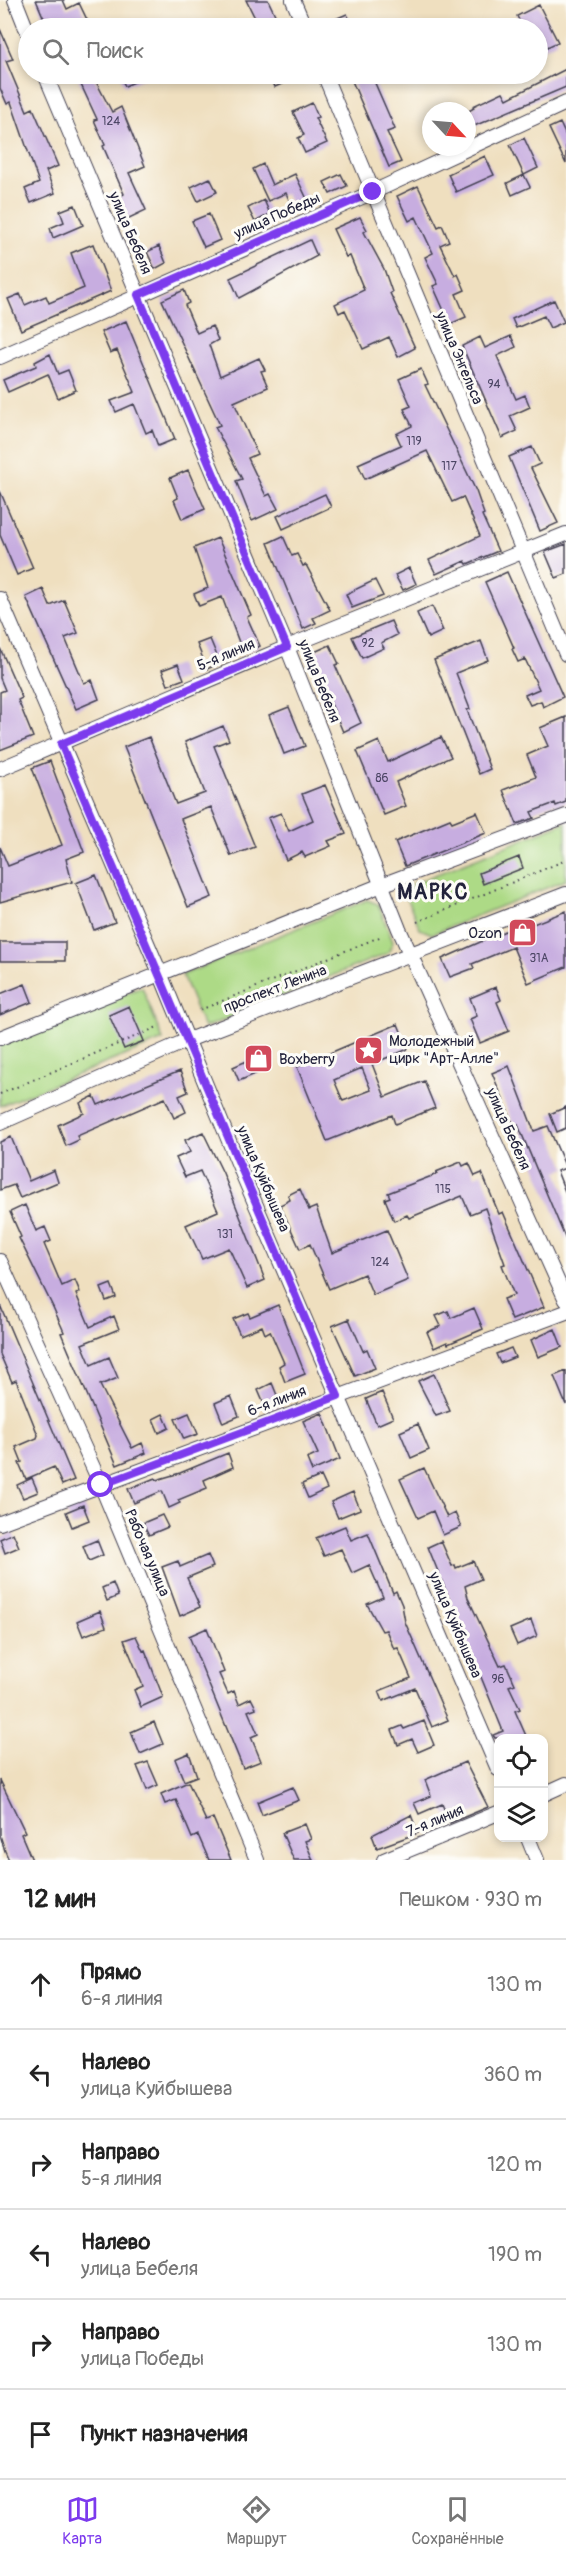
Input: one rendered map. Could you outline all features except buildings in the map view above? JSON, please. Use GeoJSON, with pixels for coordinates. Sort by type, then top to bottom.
{"type":"FeatureCollection","features":[{"type":"Feature","properties":{"kind":"street"},"geometry":{"type":"LineString","coordinates":[[15,0],[22,18]]}},
{"type":"Feature","properties":{"kind":"street"},"geometry":{"type":"LineString","coordinates":[[293,0],[301,18]]}},
{"type":"Feature","properties":{"kind":"street","name":"улица Бебеля"},"geometry":{"type":"LineString","coordinates":[[49,84],[287,647],[412,954],[566,1300]]}},
{"type":"Feature","properties":{"kind":"street","name":"улица Энгельса"},"geometry":{"type":"LineString","coordinates":[[328,84],[566,654]]}},
{"type":"Feature","properties":{"kind":"street","name":"улица Победы"},"geometry":{"type":"LineString","coordinates":[[0,357],[373,192],[566,103]]}},
{"type":"Feature","properties":{"kind":"street","name":"5-я линия"},"geometry":{"type":"LineString","coordinates":[[0,769],[287,647],[566,534]]}},
{"type":"Feature","properties":{"kind":"street","name":"улица Куйбышева"},"geometry":{"type":"LineString","coordinates":[[0,599],[494,1760]]}},
{"type":"Feature","properties":{"kind":"street"},"geometry":{"type":"LineString","coordinates":[[0,1038],[384,884],[566,816]]}},
{"type":"Feature","properties":{"kind":"street","name":"проспект Ленина"},"geometry":{"type":"LineString","coordinates":[[0,1123],[188,1040],[566,894]]}},
{"type":"Feature","properties":{"kind":"street","name":"Рабочая улица"},"geometry":{"type":"LineString","coordinates":[[0,1261],[101,1485],[257,1860]]}},
{"type":"Feature","properties":{"kind":"street","name":"6-я линия"},"geometry":{"type":"LineString","coordinates":[[0,1523],[566,1312]]}},
{"type":"Feature","properties":{"kind":"street"},"geometry":{"type":"LineString","coordinates":[[548,1792],[566,1784]]}},
{"type":"Feature","properties":{"kind":"street","name":"7-я линия"},"geometry":{"type":"LineString","coordinates":[[384,1860],[494,1815]]}},
{"type":"Feature","properties":{"kind":"street"},"geometry":{"type":"LineString","coordinates":[[530,1842],[537,1860]]}},
{"type":"Feature","properties":{"kind":"path"},"geometry":{"type":"LineString","coordinates":[[417,922],[566,860]]}},
{"type":"Feature","properties":{"kind":"path"},"geometry":{"type":"LineString","coordinates":[[200,1010],[382,936]]}},
{"type":"Feature","properties":{"kind":"path"},"geometry":{"type":"LineString","coordinates":[[0,1094],[160,1026]]}},
{"type":"Feature","properties":{"kind":"green space"},"geometry":{"type":"Polygon","coordinates":[[[566,822],[566,880],[432,934],[420,929],[406,896],[412,884],[566,822]]]}},
{"type":"Feature","properties":{"kind":"green space"},"geometry":{"type":"Polygon","coordinates":[[[367,900],[378,904],[393,942],[388,953],[204,1028],[182,975],[367,900]]]}},
{"type":"Feature","properties":{"kind":"green space"},"geometry":{"type":"Polygon","coordinates":[[[142,987],[163,1040],[0,1106],[0,1044],[142,987]]]}},
{"type":"Feature","properties":{"kind":"place","name":"Ozon"},"geometry":{"type":"Point","coordinates":[523,933]}},
{"type":"Feature","properties":{"kind":"place","name":"Молодежный цирк \"Арт-Алле\""},"geometry":{"type":"Point","coordinates":[368,1050]}},
{"type":"Feature","properties":{"kind":"place","name":"Boxberry"},"geometry":{"type":"Point","coordinates":[258,1059]}},
{"type":"Feature","properties":{"kind":"district","name":"МАРКС"},"geometry":{"type":"Point","coordinates":[433,892]}},
{"type":"Feature","properties":{"kind":"route"},"geometry":{"type":"LineString","coordinates":[[101,1485],[338,1396],[61,744],[287,647],[138,295],[373,192]]}}]}
